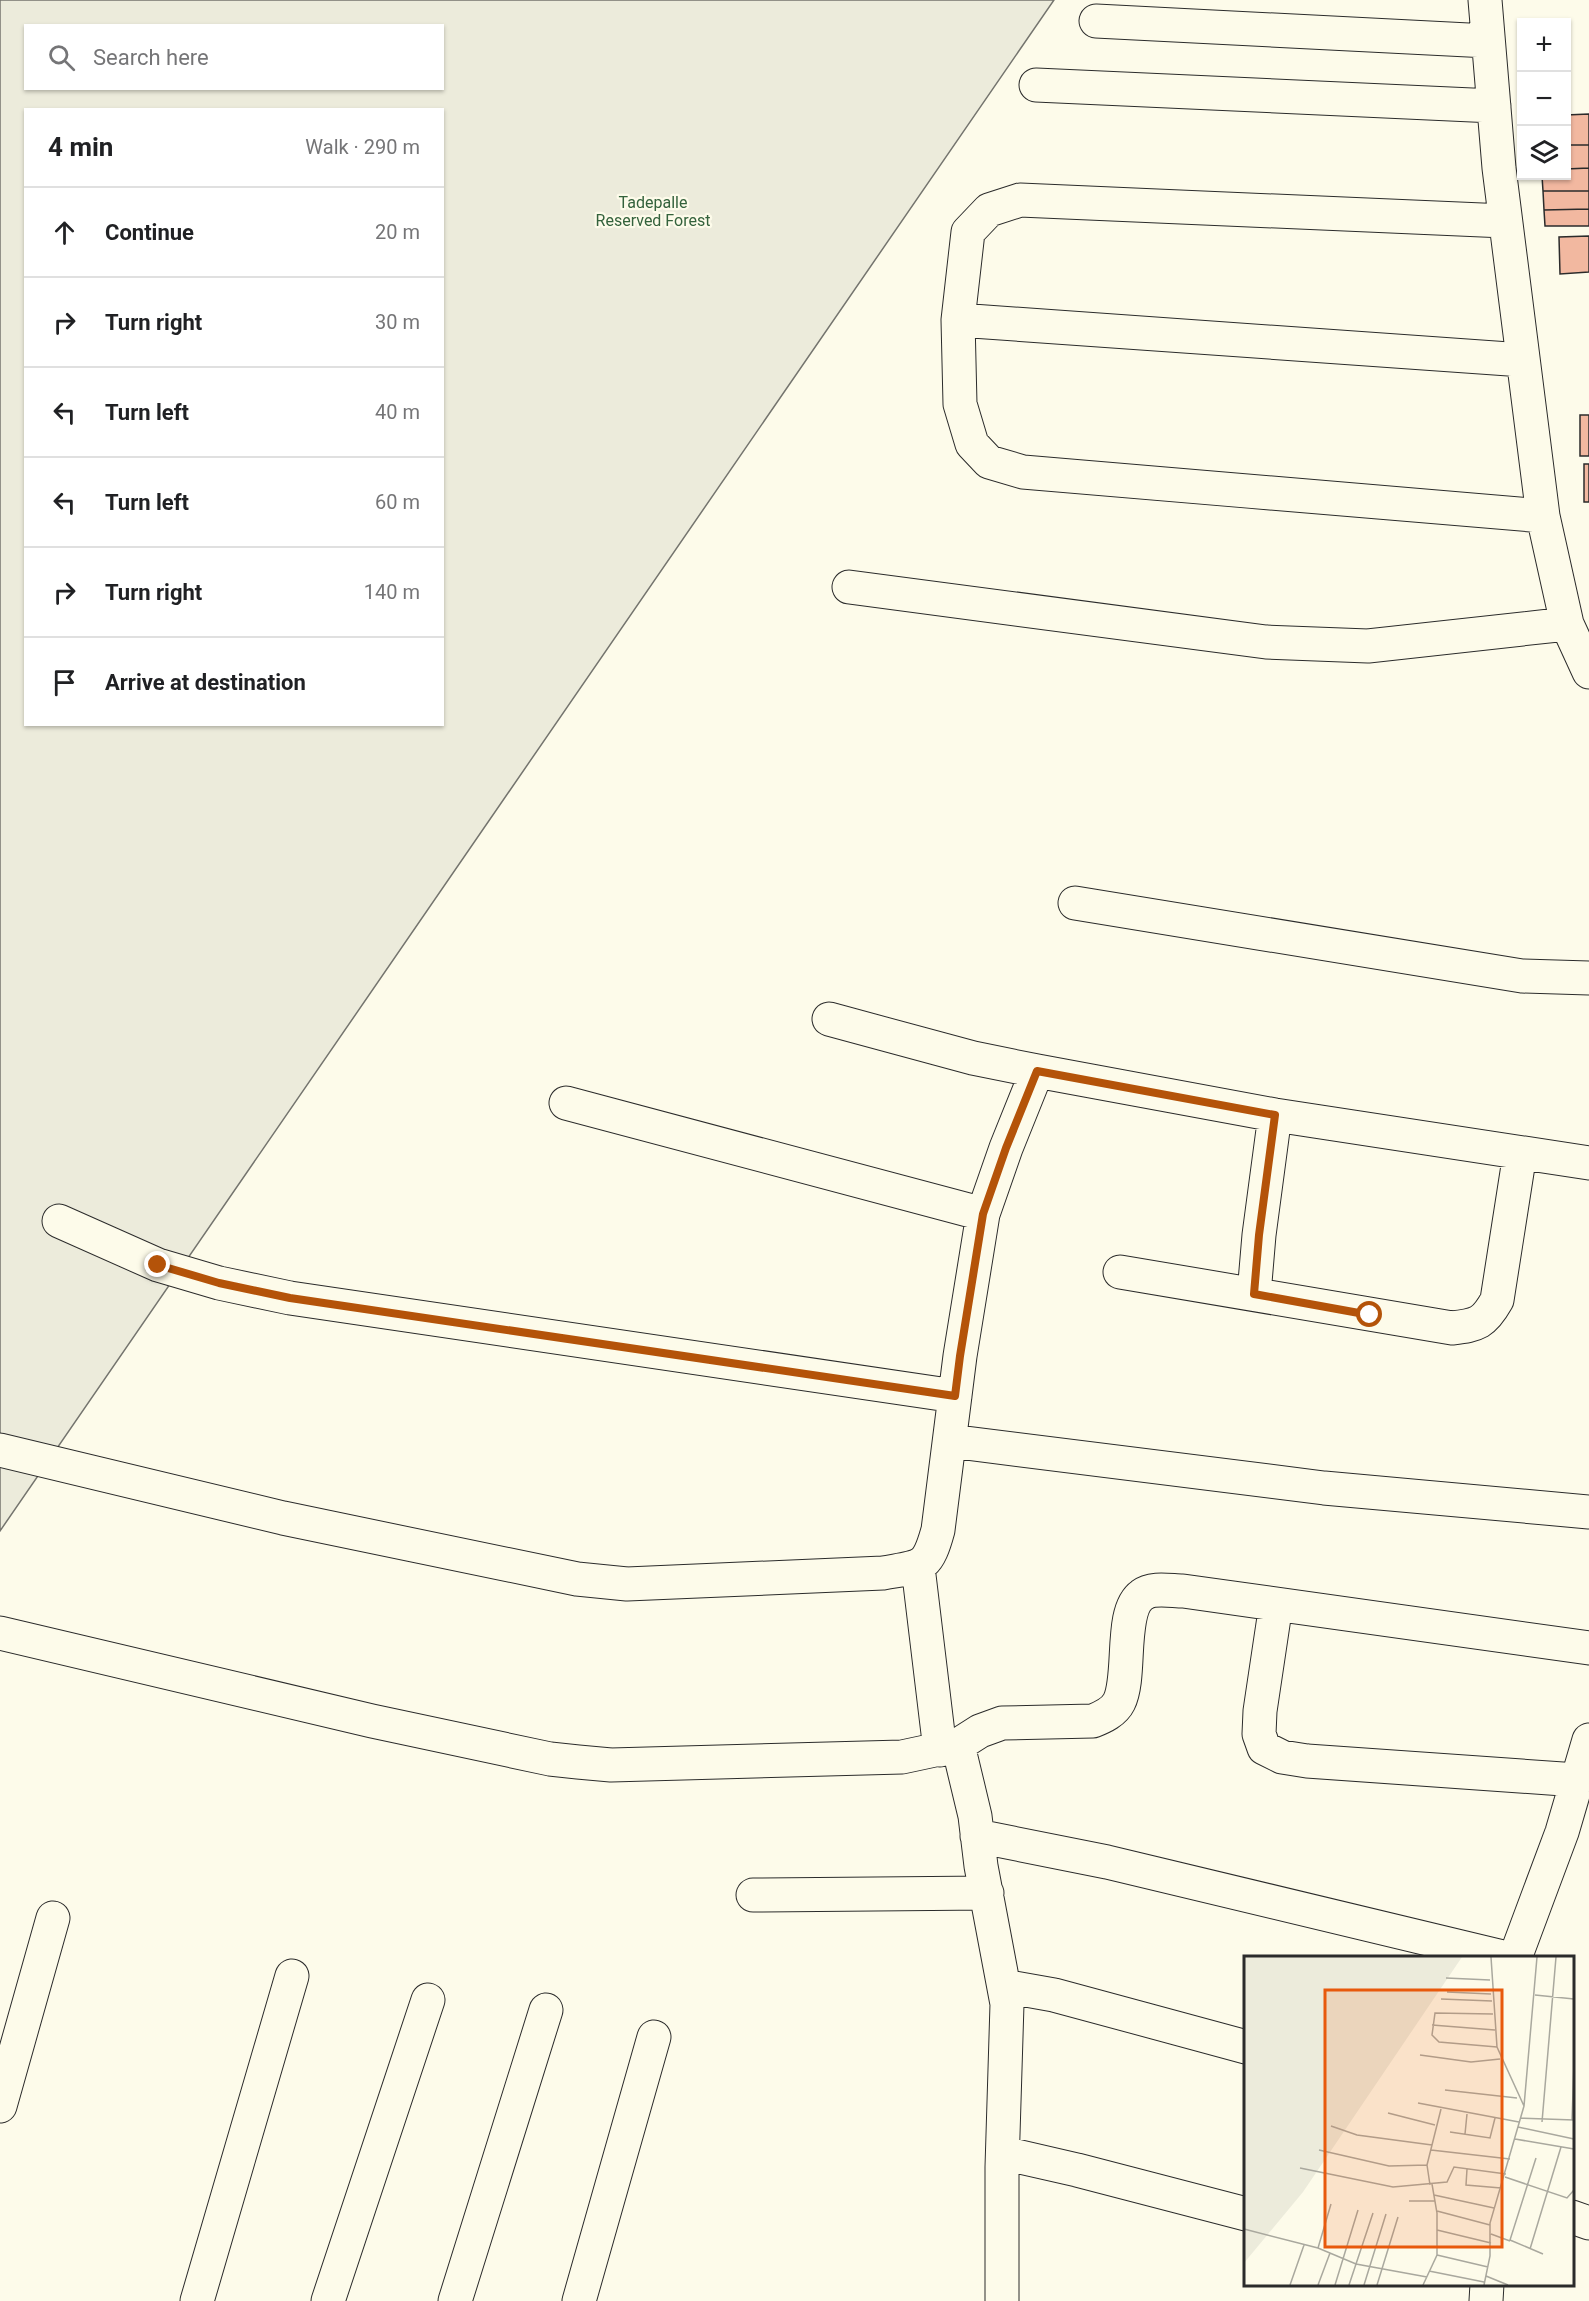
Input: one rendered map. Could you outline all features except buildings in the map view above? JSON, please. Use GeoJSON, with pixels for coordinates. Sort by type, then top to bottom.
{"type":"FeatureCollection","features":[{"type":"Feature","properties":{"kind":"street"},"geometry":{"type":"LineString","coordinates":[[1485,0],[1505,220],[1543,516],[1567,624],[1589,672]]}},
{"type":"Feature","properties":{"kind":"street"},"geometry":{"type":"LineString","coordinates":[[1096,21],[1488,41]]}},
{"type":"Feature","properties":{"kind":"street"},"geometry":{"type":"LineString","coordinates":[[1036,85],[1494,106]]}},
{"type":"Feature","properties":{"kind":"street"},"geometry":{"type":"LineString","coordinates":[[1505,220],[1020,200],[989,210],[968,232],[958,320],[960,404],[972,444],[989,462],[1023,472],[1543,516]]}},
{"type":"Feature","properties":{"kind":"street"},"geometry":{"type":"LineString","coordinates":[[958,320],[1523,360]]}},
{"type":"Feature","properties":{"kind":"street"},"geometry":{"type":"LineString","coordinates":[[849,587],[1266,642],[1368,646],[1567,624]]}},
{"type":"Feature","properties":{"kind":"street"},"geometry":{"type":"LineString","coordinates":[[1075,903],[1522,976],[1589,978]]}},
{"type":"Feature","properties":{"kind":"street"},"geometry":{"type":"LineString","coordinates":[[829,1019],[974,1058],[1037,1071],[1275,1115],[1589,1163]]}},
{"type":"Feature","properties":{"kind":"street"},"geometry":{"type":"LineString","coordinates":[[0,1450],[283,1518],[577,1579],[637,1584],[883,1574],[918,1567],[931,1554],[938,1530],[960,1356],[983,1214],[1037,1071]]}},
{"type":"Feature","properties":{"kind":"street"},"geometry":{"type":"LineString","coordinates":[[567,1103],[983,1214]]}},
{"type":"Feature","properties":{"kind":"street"},"geometry":{"type":"LineString","coordinates":[[1254,1294],[1259,1235],[1275,1115]]}},
{"type":"Feature","properties":{"kind":"street"},"geometry":{"type":"LineString","coordinates":[[1120,1272],[1452,1328],[1474,1326],[1488,1317],[1497,1300],[1520,1153]]}},
{"type":"Feature","properties":{"kind":"street"},"geometry":{"type":"LineString","coordinates":[[59,1221],[158,1265],[219,1283],[290,1298],[955,1396]]}},
{"type":"Feature","properties":{"kind":"street"},"geometry":{"type":"LineString","coordinates":[[950,1441],[1324,1488],[1589,1512]]}},
{"type":"Feature","properties":{"kind":"street"},"geometry":{"type":"LineString","coordinates":[[918,1567],[949,1747],[975,1816],[1007,2004],[1002,2301]]}},
{"type":"Feature","properties":{"kind":"street"},"geometry":{"type":"LineString","coordinates":[[0,1633],[372,1721],[550,1759],[611,1765],[902,1757],[949,1747],[1002,1723],[1093,1721],[1107,1715],[1119,1704],[1124,1688],[1130,1612],[1141,1595],[1156,1590],[1183,1591],[1589,1648]]}},
{"type":"Feature","properties":{"kind":"street"},"geometry":{"type":"LineString","coordinates":[[1276,1604],[1260,1711],[1259,1734],[1264,1748],[1282,1757],[1307,1761],[1577,1780]]}},
{"type":"Feature","properties":{"kind":"street"},"geometry":{"type":"LineString","coordinates":[[1516,1956],[1562,1832],[1589,1740]]}},
{"type":"Feature","properties":{"kind":"street"},"geometry":{"type":"LineString","coordinates":[[977,1836],[1107,1862],[1500,1956]]}},
{"type":"Feature","properties":{"kind":"street"},"geometry":{"type":"LineString","coordinates":[[753,1894],[987,1893]]}},
{"type":"Feature","properties":{"kind":"street"},"geometry":{"type":"LineString","coordinates":[[0,2106],[53,1918]]}},
{"type":"Feature","properties":{"kind":"street"},"geometry":{"type":"LineString","coordinates":[[197,2301],[292,1976]]}},
{"type":"Feature","properties":{"kind":"street"},"geometry":{"type":"LineString","coordinates":[[1004,1986],[1054,1995],[1244,2047]]}},
{"type":"Feature","properties":{"kind":"street"},"geometry":{"type":"LineString","coordinates":[[328,2301],[428,2000]]}},
{"type":"Feature","properties":{"kind":"street"},"geometry":{"type":"LineString","coordinates":[[455,2301],[546,2010]]}},
{"type":"Feature","properties":{"kind":"street"},"geometry":{"type":"LineString","coordinates":[[579,2301],[654,2037]]}},
{"type":"Feature","properties":{"kind":"street"},"geometry":{"type":"LineString","coordinates":[[1003,2153],[1244,2214]]}},
{"type":"Feature","properties":{"kind":"street"},"geometry":{"type":"LineString","coordinates":[[1574,2218],[1589,2223]]}},
{"type":"Feature","properties":{"kind":"street"},"geometry":{"type":"LineString","coordinates":[[1486,2301],[1487,2286]]}},
{"type":"Feature","properties":{"kind":"green space","name":"Tadepalle Reserved Forest"},"geometry":{"type":"Polygon","coordinates":[[[0,0],[1054,0],[0,1531],[0,0]]]}},
{"type":"Feature","properties":{"kind":"route"},"geometry":{"type":"LineString","coordinates":[[158,1265],[219,1283],[290,1298],[955,1396],[983,1214],[1037,1071],[1275,1115],[1259,1235],[1254,1294],[1370,1315]]}}]}
